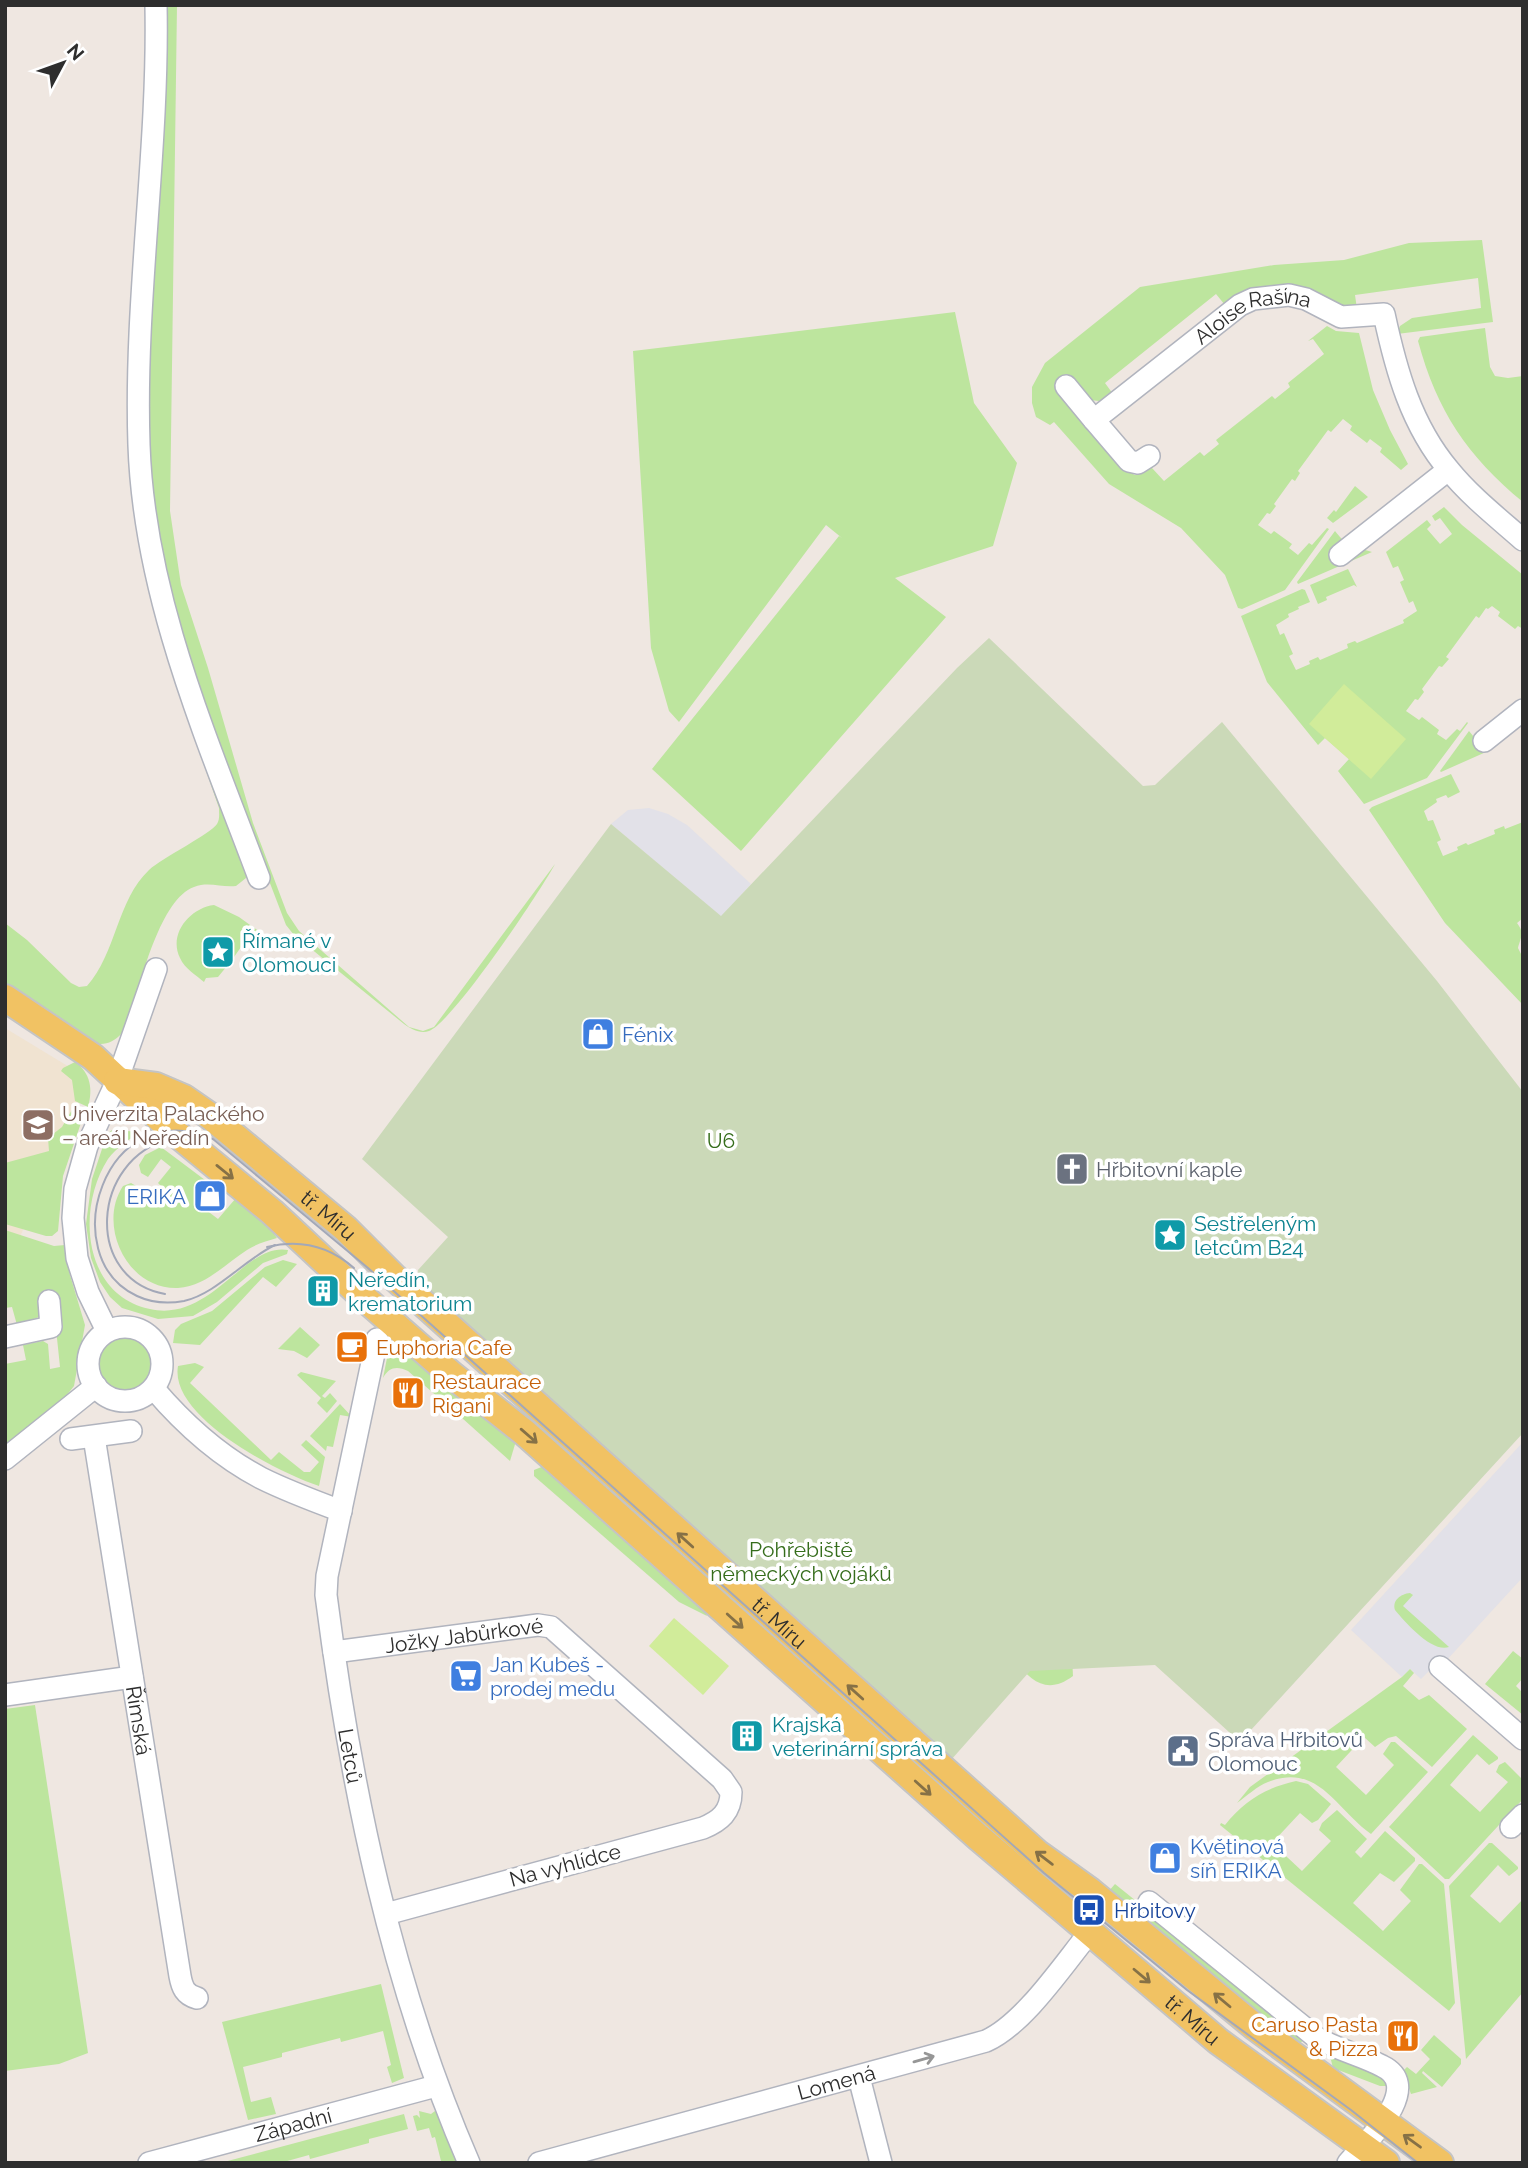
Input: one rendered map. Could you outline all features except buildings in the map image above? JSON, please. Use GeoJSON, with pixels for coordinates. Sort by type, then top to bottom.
{"type":"FeatureCollection","features":[{"type":"Feature","properties":{"kind":"main road","name":"tř. Míru"},"geometry":{"type":"LineString","coordinates":[[5,998],[83,1049],[172,1130],[259,1200],[371,1305],[525,1433],[978,1837],[1218,2041],[1311,2108],[1355,2154],[1386,2163]]}},
{"type":"Feature","properties":{"kind":"main road","name":"tř. Míru"},"geometry":{"type":"LineString","coordinates":[[117,1081],[148,1083],[165,1089],[196,1105],[224,1126],[353,1236],[395,1278],[1037,1853],[1090,1891],[1255,2027],[1440,2163]]}},
{"type":"Feature","properties":{"kind":"street"},"geometry":{"type":"LineString","coordinates":[[156,5],[141,367],[139,445],[143,490],[154,564],[179,657],[259,878]]}},
{"type":"Feature","properties":{"kind":"street","name":"Aloise Rašína"},"geometry":{"type":"LineString","coordinates":[[1094,420],[1240,305],[1252,299],[1295,296],[1341,317],[1384,314],[1397,370],[1409,403],[1429,442],[1448,470],[1464,487],[1523,540]]}},
{"type":"Feature","properties":{"kind":"street"},"geometry":{"type":"LineString","coordinates":[[1066,386],[1129,461],[1138,464],[1149,456]]}},
{"type":"Feature","properties":{"kind":"street"},"geometry":{"type":"LineString","coordinates":[[1340,555],[1448,470]]}},
{"type":"Feature","properties":{"kind":"street"},"geometry":{"type":"LineString","coordinates":[[1484,741],[1523,710]]}},
{"type":"Feature","properties":{"kind":"street"},"geometry":{"type":"LineString","coordinates":[[107,1331],[93,1304],[79,1266],[73,1218],[75,1189],[82,1161],[117,1081],[156,969]]}},
{"type":"Feature","properties":{"kind":"street"},"geometry":{"type":"LineString","coordinates":[[5,1337],[51,1328],[49,1301]]}},
{"type":"Feature","properties":{"kind":"street"},"geometry":{"type":"LineString","coordinates":[[120,1326],[133,1327],[155,1340],[163,1358],[162,1371],[154,1389],[143,1397],[124,1401],[106,1395],[96,1386],[89,1374],[88,1359],[96,1340],[107,1331],[120,1326]]}},
{"type":"Feature","properties":{"kind":"street","name":"Letců"},"geometry":{"type":"LineString","coordinates":[[377,1339],[326,1585],[349,1751],[386,1914],[401,1974],[436,2086],[469,2163]]}},
{"type":"Feature","properties":{"kind":"street"},"geometry":{"type":"LineString","coordinates":[[5,1459],[96,1386]]}},
{"type":"Feature","properties":{"kind":"street"},"geometry":{"type":"LineString","coordinates":[[154,1389],[197,1432],[240,1465],[282,1488],[341,1511]]}},
{"type":"Feature","properties":{"kind":"street"},"geometry":{"type":"LineString","coordinates":[[71,1439],[131,1432]]}},
{"type":"Feature","properties":{"kind":"street","name":"Římská"},"geometry":{"type":"LineString","coordinates":[[94,1437],[181,1983],[187,1993],[197,1998]]}},
{"type":"Feature","properties":{"kind":"street","name":"Jožky Jabůrkové"},"geometry":{"type":"LineString","coordinates":[[334,1652],[538,1625],[551,1627],[722,1779],[731,1792],[731,1799]]}},
{"type":"Feature","properties":{"kind":"street"},"geometry":{"type":"LineString","coordinates":[[1440,1667],[1523,1739]]}},
{"type":"Feature","properties":{"kind":"street"},"geometry":{"type":"LineString","coordinates":[[5,1695],[132,1677]]}},
{"type":"Feature","properties":{"kind":"street","name":"Na vyhlídce"},"geometry":{"type":"LineString","coordinates":[[386,1914],[703,1828],[723,1816],[731,1799]]}},
{"type":"Feature","properties":{"kind":"street"},"geometry":{"type":"LineString","coordinates":[[1149,1902],[1317,2038],[1390,2071],[1398,2095],[1392,2109],[1355,2154]]}},
{"type":"Feature","properties":{"kind":"street","name":"Lomená"},"geometry":{"type":"LineString","coordinates":[[539,2163],[986,2041],[999,2035],[1022,2014],[1090,1932]]}},
{"type":"Feature","properties":{"kind":"street"},"geometry":{"type":"LineString","coordinates":[[859,2077],[881,2163]]}},
{"type":"Feature","properties":{"kind":"street","name":"Západní"},"geometry":{"type":"LineString","coordinates":[[149,2163],[436,2086]]}},
{"type":"Feature","properties":{"kind":"shaded area"},"geometry":{"type":"Polygon","coordinates":[[[649,808],[668,814],[687,825],[751,884],[721,917],[611,824],[628,810],[649,808]]]}},
{"type":"Feature","properties":{"kind":"shaded area","name":"Univerzita Palackého – areál Neředín"},"geometry":{"type":"Polygon","coordinates":[[[5,1028],[89,1079],[5,1271],[5,1028]]]}},
{"type":"Feature","properties":{"kind":"shaded area"},"geometry":{"type":"Polygon","coordinates":[[[1523,1442],[1523,1577],[1433,1675],[1429,1671],[1421,1679],[1410,1669],[1402,1677],[1351,1630],[1523,1442]]]}},
{"type":"Feature","properties":{"kind":"green space"},"geometry":{"type":"Polygon","coordinates":[[[164,5],[177,5],[170,511],[181,585],[253,823],[287,913],[299,931],[408,1026],[294,935],[286,925],[207,719],[174,615],[154,534],[146,438],[164,5]]]}},
{"type":"Feature","properties":{"kind":"green space"},"geometry":{"type":"Polygon","coordinates":[[[1482,240],[1493,322],[1397,334],[1400,326],[1412,318],[1481,308],[1478,278],[1355,295],[1357,309],[1348,310],[1339,308],[1308,290],[1292,286],[1225,305],[1216,294],[1105,383],[1113,394],[1099,401],[1090,400],[1121,468],[1135,475],[1155,464],[1152,468],[1164,481],[1200,452],[1204,456],[1219,444],[1216,440],[1272,396],[1275,399],[1290,387],[1288,383],[1324,354],[1313,339],[1308,341],[1327,326],[1336,331],[1359,333],[1373,390],[1408,464],[1401,470],[1380,452],[1382,448],[1370,439],[1367,443],[1350,430],[1352,426],[1343,419],[1331,432],[1328,430],[1298,471],[1300,473],[1295,481],[1292,479],[1274,504],[1276,506],[1258,525],[1271,534],[1274,531],[1292,544],[1289,548],[1298,555],[1309,543],[1312,545],[1329,529],[1285,590],[1242,609],[1238,608],[1225,575],[1181,528],[1109,484],[1054,422],[1050,425],[1036,417],[1032,403],[1032,387],[1045,363],[1140,287],[1274,265],[1344,260],[1409,243],[1482,240]]]}},
{"type":"Feature","properties":{"kind":"green space"},"geometry":{"type":"Polygon","coordinates":[[[955,312],[974,403],[1017,463],[993,546],[895,578],[946,617],[741,851],[652,769],[839,536],[842,538],[826,525],[679,722],[669,711],[651,648],[633,351],[955,312]]]}},
{"type":"Feature","properties":{"kind":"green space"},"geometry":{"type":"Polygon","coordinates":[[[1485,328],[1490,367],[1495,376],[1523,376],[1523,502],[1486,467],[1457,430],[1435,389],[1418,341],[1420,337],[1485,328]]]}},
{"type":"Feature","properties":{"kind":"green space"},"geometry":{"type":"Polygon","coordinates":[[[1355,486],[1368,497],[1333,523],[1327,518],[1334,510],[1336,512],[1355,486]]]}},
{"type":"Feature","properties":{"kind":"green space"},"geometry":{"type":"Polygon","coordinates":[[[136,490],[248,870],[246,878],[236,886],[200,885],[181,896],[159,930],[122,1033],[111,1042],[99,1044],[89,1042],[5,988],[5,923],[27,940],[71,983],[79,987],[87,986],[104,959],[138,882],[155,865],[213,828],[219,816],[219,808],[190,725],[136,490]]]}},
{"type":"Feature","properties":{"kind":"green space"},"geometry":{"type":"Polygon","coordinates":[[[1444,507],[1523,575],[1523,629],[1518,626],[1515,629],[1498,616],[1500,612],[1492,606],[1486,608],[1479,618],[1476,616],[1446,657],[1449,659],[1442,667],[1439,666],[1422,689],[1424,692],[1406,711],[1419,720],[1422,717],[1439,730],[1437,734],[1446,740],[1468,723],[1427,778],[1364,804],[1338,771],[1349,759],[1371,778],[1309,724],[1325,738],[1318,745],[1267,682],[1241,616],[1305,590],[1310,602],[1298,607],[1299,609],[1288,614],[1289,617],[1276,625],[1280,635],[1284,633],[1293,654],[1289,656],[1296,670],[1318,657],[1320,660],[1348,648],[1347,644],[1355,641],[1357,643],[1404,623],[1403,620],[1417,611],[1413,601],[1409,603],[1400,582],[1404,580],[1398,566],[1393,568],[1386,552],[1427,520],[1431,525],[1427,529],[1440,544],[1452,534],[1440,518],[1435,521],[1432,516],[1444,507]]]}},
{"type":"Feature","properties":{"kind":"green space"},"geometry":{"type":"Polygon","coordinates":[[[1335,531],[1347,543],[1372,552],[1298,584],[1297,582],[1335,531]]]}},
{"type":"Feature","properties":{"kind":"green space"},"geometry":{"type":"Polygon","coordinates":[[[1348,569],[1357,587],[1354,585],[1326,597],[1327,600],[1318,604],[1310,585],[1348,569]]]}},
{"type":"Feature","properties":{"kind":"green space"},"geometry":{"type":"Polygon","coordinates":[[[989,638],[1143,786],[1155,785],[1222,722],[1437,981],[1523,1092],[1523,1433],[1240,1742],[1155,1665],[1030,1671],[951,1760],[419,1284],[418,1270],[448,1237],[362,1159],[611,824],[721,916],[957,668],[989,638]]]}},
{"type":"Feature","properties":{"kind":"green space"},"geometry":{"type":"Polygon","coordinates":[[[1344,684],[1406,739],[1371,779],[1309,724],[1344,684]]]}},
{"type":"Feature","properties":{"kind":"green space"},"geometry":{"type":"Polygon","coordinates":[[[1469,731],[1486,752],[1441,772],[1440,771],[1469,731]]]}},
{"type":"Feature","properties":{"kind":"green space"},"geometry":{"type":"Polygon","coordinates":[[[1451,774],[1460,792],[1448,798],[1446,795],[1436,799],[1437,802],[1424,811],[1428,821],[1433,820],[1441,840],[1437,842],[1443,856],[1458,850],[1457,847],[1466,843],[1468,845],[1495,834],[1494,830],[1523,822],[1523,918],[1517,923],[1522,933],[1518,948],[1523,958],[1523,1005],[1445,923],[1369,810],[1451,774]]]}},
{"type":"Feature","properties":{"kind":"green space"},"geometry":{"type":"Polygon","coordinates":[[[555,864],[515,927],[475,982],[441,1022],[429,1031],[426,1032],[410,1027],[423,1031],[434,1027],[555,864]]]}},
{"type":"Feature","properties":{"kind":"green space"},"geometry":{"type":"Polygon","coordinates":[[[214,905],[239,917],[260,932],[251,943],[246,940],[234,957],[222,949],[215,957],[227,966],[218,977],[206,978],[204,982],[182,962],[177,940],[179,931],[190,917],[205,907],[214,905]]]}},
{"type":"Feature","properties":{"kind":"green space"},"geometry":{"type":"Polygon","coordinates":[[[75,1062],[84,1071],[89,1082],[88,1107],[75,1101],[72,1080],[61,1071],[75,1062]]]}},
{"type":"Feature","properties":{"kind":"green space"},"geometry":{"type":"Polygon","coordinates":[[[73,1108],[84,1114],[63,1176],[58,1231],[52,1236],[46,1236],[5,1224],[5,1163],[49,1151],[48,1138],[62,1127],[73,1108]]]}},
{"type":"Feature","properties":{"kind":"green space"},"geometry":{"type":"Polygon","coordinates":[[[112,1130],[141,1132],[115,1151],[98,1179],[90,1225],[92,1248],[99,1269],[111,1287],[128,1301],[150,1309],[172,1310],[191,1305],[257,1258],[272,1251],[288,1250],[287,1254],[263,1263],[217,1302],[193,1316],[158,1319],[122,1308],[100,1282],[91,1258],[86,1224],[92,1179],[107,1134],[112,1130]]]}},
{"type":"Feature","properties":{"kind":"green space"},"geometry":{"type":"Polygon","coordinates":[[[161,1147],[209,1183],[198,1196],[201,1199],[197,1203],[218,1219],[236,1198],[263,1218],[277,1238],[250,1248],[198,1283],[178,1288],[160,1286],[144,1278],[131,1267],[122,1252],[113,1219],[123,1186],[131,1183],[153,1196],[161,1186],[158,1183],[171,1167],[161,1159],[148,1177],[141,1173],[139,1165],[145,1155],[161,1147]]]}},
{"type":"Feature","properties":{"kind":"green space"},"geometry":{"type":"Polygon","coordinates":[[[5,1230],[54,1246],[65,1245],[70,1275],[85,1325],[74,1386],[62,1401],[5,1445],[5,1364],[26,1360],[23,1345],[43,1341],[48,1344],[50,1369],[60,1367],[53,1300],[39,1317],[17,1325],[12,1307],[5,1308],[5,1230]]]}},
{"type":"Feature","properties":{"kind":"green space"},"geometry":{"type":"Polygon","coordinates":[[[283,1260],[297,1264],[276,1287],[263,1277],[200,1345],[173,1343],[175,1330],[181,1324],[212,1311],[265,1267],[283,1260]]]}},
{"type":"Feature","properties":{"kind":"green space"},"geometry":{"type":"Polygon","coordinates":[[[300,1327],[320,1345],[307,1358],[294,1351],[278,1349],[300,1327]]]}},
{"type":"Feature","properties":{"kind":"green space"},"geometry":{"type":"Polygon","coordinates":[[[126,1334],[142,1339],[150,1347],[155,1363],[150,1379],[142,1387],[126,1392],[110,1387],[102,1379],[97,1363],[102,1347],[110,1339],[126,1334]]]}},
{"type":"Feature","properties":{"kind":"green space"},"geometry":{"type":"Polygon","coordinates":[[[391,1338],[466,1399],[456,1413],[408,1371],[394,1369],[383,1378],[391,1338]]]}},
{"type":"Feature","properties":{"kind":"green space"},"geometry":{"type":"Polygon","coordinates":[[[195,1363],[204,1367],[190,1383],[271,1460],[279,1452],[304,1472],[310,1472],[319,1462],[301,1445],[306,1440],[325,1457],[319,1486],[254,1456],[208,1423],[191,1404],[180,1385],[178,1366],[195,1363]]]}},
{"type":"Feature","properties":{"kind":"green space"},"geometry":{"type":"Polygon","coordinates":[[[301,1372],[336,1381],[322,1396],[325,1398],[330,1393],[337,1401],[327,1413],[317,1403],[321,1398],[297,1375],[301,1372]]]}},
{"type":"Feature","properties":{"kind":"green space"},"geometry":{"type":"Polygon","coordinates":[[[340,1404],[352,1417],[340,1415],[333,1447],[327,1446],[326,1451],[310,1436],[340,1404]]]}},
{"type":"Feature","properties":{"kind":"green space"},"geometry":{"type":"Polygon","coordinates":[[[472,1404],[516,1441],[510,1461],[462,1418],[472,1404]]]}},
{"type":"Feature","properties":{"kind":"green space"},"geometry":{"type":"Polygon","coordinates":[[[544,1466],[702,1605],[707,1616],[679,1602],[534,1476],[534,1470],[544,1466]]]}},
{"type":"Feature","properties":{"kind":"green space"},"geometry":{"type":"Polygon","coordinates":[[[1410,1593],[1413,1595],[1403,1606],[1449,1647],[1442,1648],[1427,1641],[1395,1610],[1398,1598],[1410,1593]]]}},
{"type":"Feature","properties":{"kind":"green space"},"geometry":{"type":"Polygon","coordinates":[[[674,1618],[729,1666],[703,1695],[649,1646],[674,1618]]]}},
{"type":"Feature","properties":{"kind":"green space"},"geometry":{"type":"Polygon","coordinates":[[[1513,1651],[1523,1659],[1523,1678],[1516,1686],[1523,1693],[1523,1715],[1485,1684],[1513,1651]]]}},
{"type":"Feature","properties":{"kind":"green space"},"geometry":{"type":"Polygon","coordinates":[[[1072,1657],[1073,1676],[1056,1685],[1040,1683],[1033,1679],[1015,1659],[1072,1657]]]}},
{"type":"Feature","properties":{"kind":"green space"},"geometry":{"type":"Polygon","coordinates":[[[1410,1669],[1414,1673],[1403,1686],[1419,1700],[1429,1695],[1467,1729],[1432,1767],[1396,1736],[1375,1747],[1364,1737],[1336,1767],[1366,1795],[1394,1765],[1383,1754],[1391,1742],[1395,1742],[1428,1772],[1371,1834],[1325,1791],[1300,1778],[1285,1777],[1268,1782],[1237,1803],[1250,1787],[1410,1669]]]}},
{"type":"Feature","properties":{"kind":"green space"},"geometry":{"type":"Polygon","coordinates":[[[35,1705],[88,2053],[59,2064],[5,2071],[5,1709],[35,1705]]]}},
{"type":"Feature","properties":{"kind":"green space"},"geometry":{"type":"Polygon","coordinates":[[[1473,1735],[1498,1759],[1489,1765],[1477,1754],[1450,1785],[1480,1812],[1508,1782],[1496,1772],[1499,1765],[1505,1762],[1523,1780],[1523,1799],[1449,1879],[1445,1879],[1389,1827],[1473,1735]]]}},
{"type":"Feature","properties":{"kind":"green space"},"geometry":{"type":"Polygon","coordinates":[[[1296,1781],[1308,1784],[1331,1804],[1318,1820],[1312,1823],[1300,1813],[1272,1843],[1302,1871],[1331,1841],[1319,1830],[1322,1823],[1337,1810],[1367,1839],[1355,1852],[1361,1858],[1385,1831],[1415,1858],[1394,1882],[1380,1873],[1353,1903],[1383,1931],[1411,1901],[1400,1890],[1419,1864],[1444,1884],[1455,2003],[1449,2011],[1220,1825],[1225,1825],[1256,1797],[1274,1787],[1296,1781]]]}},
{"type":"Feature","properties":{"kind":"green space"},"geometry":{"type":"Polygon","coordinates":[[[1489,1843],[1518,1869],[1509,1876],[1498,1865],[1470,1896],[1500,1923],[1523,1899],[1523,1992],[1466,2059],[1449,1886],[1489,1843]]]}},
{"type":"Feature","properties":{"kind":"green space"},"geometry":{"type":"Polygon","coordinates":[[[1115,1884],[1305,2037],[1298,2047],[1108,1892],[1115,1884]]]}},
{"type":"Feature","properties":{"kind":"green space"},"geometry":{"type":"Polygon","coordinates":[[[381,1984],[404,2078],[392,2083],[387,2067],[391,2065],[383,2031],[341,2042],[340,2038],[282,2053],[282,2057],[243,2067],[251,2102],[271,2097],[276,2114],[248,2120],[222,2022],[381,1984]]]}},
{"type":"Feature","properties":{"kind":"green space"},"geometry":{"type":"Polygon","coordinates":[[[1434,2035],[1461,2059],[1461,2064],[1442,2087],[1423,2071],[1437,2087],[1411,2094],[1403,2071],[1407,2067],[1416,2074],[1430,2059],[1421,2050],[1434,2035]]]}},
{"type":"Feature","properties":{"kind":"green space"},"geometry":{"type":"Polygon","coordinates":[[[1308,2044],[1383,2077],[1387,2086],[1380,2086],[1333,2068],[1331,2060],[1308,2044]]]}},
{"type":"Feature","properties":{"kind":"green space"},"geometry":{"type":"Polygon","coordinates":[[[419,2111],[431,2114],[435,2111],[459,2163],[435,2163],[441,2161],[435,2137],[432,2138],[429,2128],[417,2131],[413,2116],[420,2118],[419,2111]]]}},
{"type":"Feature","properties":{"kind":"green space"},"geometry":{"type":"Polygon","coordinates":[[[404,2114],[408,2129],[310,2159],[309,2155],[280,2163],[220,2163],[404,2114]]]}},
{"type":"Feature","properties":{"kind":"tram line"},"geometry":{"type":"LineString","coordinates":[[275,1245],[196,1297],[184,1301],[154,1301],[137,1296],[112,1276],[98,1248],[95,1217],[103,1185],[119,1158],[143,1138],[175,1131],[213,1139],[368,1268],[1044,1873],[1187,1990],[1351,2110],[1418,2163]]}},
{"type":"Feature","properties":{"kind":"tram line"},"geometry":{"type":"LineString","coordinates":[[165,1294],[138,1284],[120,1266],[110,1244],[107,1218],[112,1193],[124,1170],[144,1151],[170,1139]]}},
{"type":"Feature","properties":{"kind":"tram line"},"geometry":{"type":"LineString","coordinates":[[267,1247],[291,1244],[313,1246],[334,1254],[354,1268]]}},
{"type":"Feature","properties":{"kind":"place","name":"Římané v Olomouci"},"geometry":{"type":"Point","coordinates":[218,952]}},
{"type":"Feature","properties":{"kind":"place","name":"Fénix"},"geometry":{"type":"Point","coordinates":[598,1034]}},
{"type":"Feature","properties":{"kind":"place","name":"Univerzita Palackého – areál Neředín"},"geometry":{"type":"Point","coordinates":[38,1125]}},
{"type":"Feature","properties":{"kind":"place","name":"Hřbitovní kaple"},"geometry":{"type":"Point","coordinates":[1072,1169]}},
{"type":"Feature","properties":{"kind":"place","name":"ERIKA"},"geometry":{"type":"Point","coordinates":[210,1196]}},
{"type":"Feature","properties":{"kind":"place","name":"Sestřeleným letcům B24"},"geometry":{"type":"Point","coordinates":[1170,1235]}},
{"type":"Feature","properties":{"kind":"place","name":"Neředín, krematorium"},"geometry":{"type":"Point","coordinates":[323,1291]}},
{"type":"Feature","properties":{"kind":"place","name":"Euphoria Cafe"},"geometry":{"type":"Point","coordinates":[352,1347]}},
{"type":"Feature","properties":{"kind":"place","name":"Restaurace Rigani"},"geometry":{"type":"Point","coordinates":[408,1393]}},
{"type":"Feature","properties":{"kind":"place","name":"Jan Kubeš - prodej medu"},"geometry":{"type":"Point","coordinates":[466,1676]}},
{"type":"Feature","properties":{"kind":"place","name":"Krajská veterinární správa"},"geometry":{"type":"Point","coordinates":[747,1736]}},
{"type":"Feature","properties":{"kind":"place","name":"Správa Hřbitovů Olomouc"},"geometry":{"type":"Point","coordinates":[1183,1751]}},
{"type":"Feature","properties":{"kind":"place","name":"Květinová síň ERIKA"},"geometry":{"type":"Point","coordinates":[1165,1858]}},
{"type":"Feature","properties":{"kind":"place","name":"Hřbitovy"},"geometry":{"type":"Point","coordinates":[1089,1910]}},
{"type":"Feature","properties":{"kind":"place","name":"Caruso Pasta & Pizza"},"geometry":{"type":"Point","coordinates":[1403,2036]}},
{"type":"Feature","properties":{"kind":"park label","name":"U6"},"geometry":{"type":"Point","coordinates":[721,1140]}},
{"type":"Feature","properties":{"kind":"park label","name":"Pohřebiště německých vojáků"},"geometry":{"type":"Point","coordinates":[801,1561]}}]}
